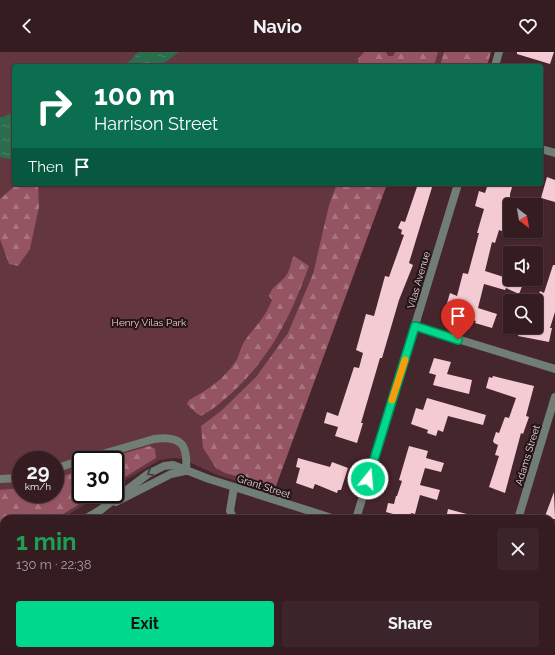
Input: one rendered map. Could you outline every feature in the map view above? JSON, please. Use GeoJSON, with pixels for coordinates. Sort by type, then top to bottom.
{"type":"FeatureCollection","features":[{"type":"Feature","properties":{"kind":"street"},"geometry":{"type":"LineString","coordinates":[[496,64],[499,52]]}},
{"type":"Feature","properties":{"kind":"street"},"geometry":{"type":"LineString","coordinates":[[543,150],[555,153]]}},
{"type":"Feature","properties":{"kind":"street","name":"Vilas Avenue"},"geometry":{"type":"LineString","coordinates":[[357,515],[457,186]]}},
{"type":"Feature","properties":{"kind":"street"},"geometry":{"type":"LineString","coordinates":[[415,326],[555,369]]}},
{"type":"Feature","properties":{"kind":"street","name":"Adams Street"},"geometry":{"type":"LineString","coordinates":[[519,515],[555,397]]}},
{"type":"Feature","properties":{"kind":"street"},"geometry":{"type":"LineString","coordinates":[[92,515],[171,474],[186,471],[187,458],[184,447],[175,439],[166,437],[154,439],[112,451]]}},
{"type":"Feature","properties":{"kind":"street","name":"Grant Street"},"geometry":{"type":"LineString","coordinates":[[99,511],[155,470],[173,465],[186,471],[322,515]]}},
{"type":"Feature","properties":{"kind":"street"},"geometry":{"type":"LineString","coordinates":[[0,479],[12,478]]}},
{"type":"Feature","properties":{"kind":"street"},"geometry":{"type":"LineString","coordinates":[[232,515],[230,511],[234,487]]}},
{"type":"Feature","properties":{"kind":"green space","name":"Henry Vilas Park"},"geometry":{"type":"Polygon","coordinates":[[[0,52],[491,52],[488,64],[12,64],[12,186],[386,186],[273,492],[217,475],[183,459],[174,458],[160,460],[124,481],[124,451],[72,451],[72,503],[87,503],[68,515],[0,515],[0,52]]]}},
{"type":"Feature","properties":{"kind":"green space"},"geometry":{"type":"Polygon","coordinates":[[[364,52],[386,52],[388,56],[393,56],[395,52],[438,52],[435,64],[358,64],[358,59],[364,52]]]}},
{"type":"Feature","properties":{"kind":"green space"},"geometry":{"type":"Polygon","coordinates":[[[444,52],[491,52],[488,64],[441,64],[444,52]]]}},
{"type":"Feature","properties":{"kind":"green space"},"geometry":{"type":"Polygon","coordinates":[[[15,186],[38,186],[39,207],[30,249],[18,266],[9,264],[0,239],[0,199],[15,186]]]}},
{"type":"Feature","properties":{"kind":"green space"},"geometry":{"type":"Polygon","coordinates":[[[336,186],[386,186],[276,486],[225,473],[216,468],[203,448],[201,426],[221,411],[256,377],[288,333],[313,274],[329,205],[336,186]]]}},
{"type":"Feature","properties":{"kind":"green space"},"geometry":{"type":"Polygon","coordinates":[[[294,256],[309,266],[288,317],[280,332],[260,362],[235,390],[215,407],[201,416],[196,413],[187,404],[189,400],[215,384],[231,368],[239,355],[244,341],[266,312],[272,300],[269,296],[270,292],[287,274],[294,256]]]}},
{"type":"Feature","properties":{"kind":"green space"},"geometry":{"type":"Polygon","coordinates":[[[150,446],[155,449],[156,458],[124,478],[125,453],[150,446]]]}},
{"type":"Feature","properties":{"kind":"green space"},"geometry":{"type":"Polygon","coordinates":[[[72,473],[72,503],[81,503],[62,515],[0,515],[0,490],[12,489],[12,503],[64,503],[64,476],[72,473]]]}},
{"type":"Feature","properties":{"kind":"water"},"geometry":{"type":"Polygon","coordinates":[[[138,52],[179,52],[163,64],[125,64],[138,52]]]}},
{"type":"Feature","properties":{"kind":"water"},"geometry":{"type":"Polygon","coordinates":[[[9,114],[12,115],[12,160],[0,157],[0,117],[9,114]]]}},
{"type":"Feature","properties":{"kind":"building"},"geometry":{"type":"Polygon","coordinates":[[[517,52],[554,52],[550,64],[517,54],[517,52]]]}},
{"type":"Feature","properties":{"kind":"building"},"geometry":{"type":"Polygon","coordinates":[[[547,177],[555,180],[555,202],[541,198],[547,177]]]}},
{"type":"Feature","properties":{"kind":"building"},"geometry":{"type":"Polygon","coordinates":[[[417,186],[432,186],[409,263],[413,265],[399,300],[382,358],[380,358],[361,423],[363,423],[357,443],[335,436],[338,427],[324,423],[327,412],[338,416],[354,367],[359,368],[363,353],[356,350],[366,314],[374,316],[385,276],[389,277],[404,235],[401,234],[402,230],[398,228],[401,221],[405,222],[417,186]]]}},
{"type":"Feature","properties":{"kind":"building"},"geometry":{"type":"Polygon","coordinates":[[[487,186],[512,186],[510,198],[503,198],[503,231],[499,230],[495,243],[492,242],[485,271],[503,277],[503,286],[522,286],[519,294],[506,288],[505,290],[484,284],[478,308],[497,314],[492,328],[475,323],[476,321],[461,316],[460,318],[444,313],[450,293],[457,296],[463,273],[468,274],[484,209],[475,206],[479,191],[485,193],[487,186]]]}},
{"type":"Feature","properties":{"kind":"building"},"geometry":{"type":"Polygon","coordinates":[[[553,265],[555,265],[555,312],[550,328],[552,328],[549,342],[518,336],[519,334],[543,334],[543,294],[539,294],[540,291],[544,293],[553,265]]]}},
{"type":"Feature","properties":{"kind":"building"},"geometry":{"type":"Polygon","coordinates":[[[434,358],[451,362],[447,374],[472,380],[469,394],[433,385],[436,375],[429,373],[434,358]]]}},
{"type":"Feature","properties":{"kind":"building"},"geometry":{"type":"Polygon","coordinates":[[[493,376],[534,386],[526,416],[529,417],[523,434],[521,433],[505,493],[489,487],[499,456],[495,455],[498,445],[493,441],[496,432],[499,433],[505,417],[509,418],[516,398],[486,388],[489,377],[492,378],[493,376]]]}},
{"type":"Feature","properties":{"kind":"building"},"geometry":{"type":"Polygon","coordinates":[[[427,398],[486,415],[483,425],[448,416],[443,432],[438,430],[436,436],[427,433],[428,430],[411,424],[416,408],[423,410],[427,398]]]}},
{"type":"Feature","properties":{"kind":"building"},"geometry":{"type":"Polygon","coordinates":[[[409,446],[428,451],[426,458],[444,463],[441,472],[425,468],[420,485],[440,490],[437,500],[420,495],[415,514],[411,513],[410,515],[397,515],[386,512],[388,503],[394,504],[402,481],[399,480],[409,446]]]}},
{"type":"Feature","properties":{"kind":"building"},"geometry":{"type":"Polygon","coordinates":[[[298,458],[330,467],[332,462],[348,468],[341,490],[338,490],[337,493],[315,484],[313,489],[296,483],[300,468],[296,467],[298,458]]]}},
{"type":"Feature","properties":{"kind":"building"},"geometry":{"type":"Polygon","coordinates":[[[554,492],[555,515],[545,515],[554,492]]]}},
{"type":"Feature","properties":{"kind":"building"},"geometry":{"type":"Polygon","coordinates":[[[448,509],[470,515],[447,515],[448,509]]]}},
{"type":"Feature","properties":{"kind":"slow traffic"},"geometry":{"type":"LineString","coordinates":[[392,400],[405,360]]}},
{"type":"Feature","properties":{"kind":"route"},"geometry":{"type":"LineString","coordinates":[[368,479],[415,326],[458,340]]}}]}
